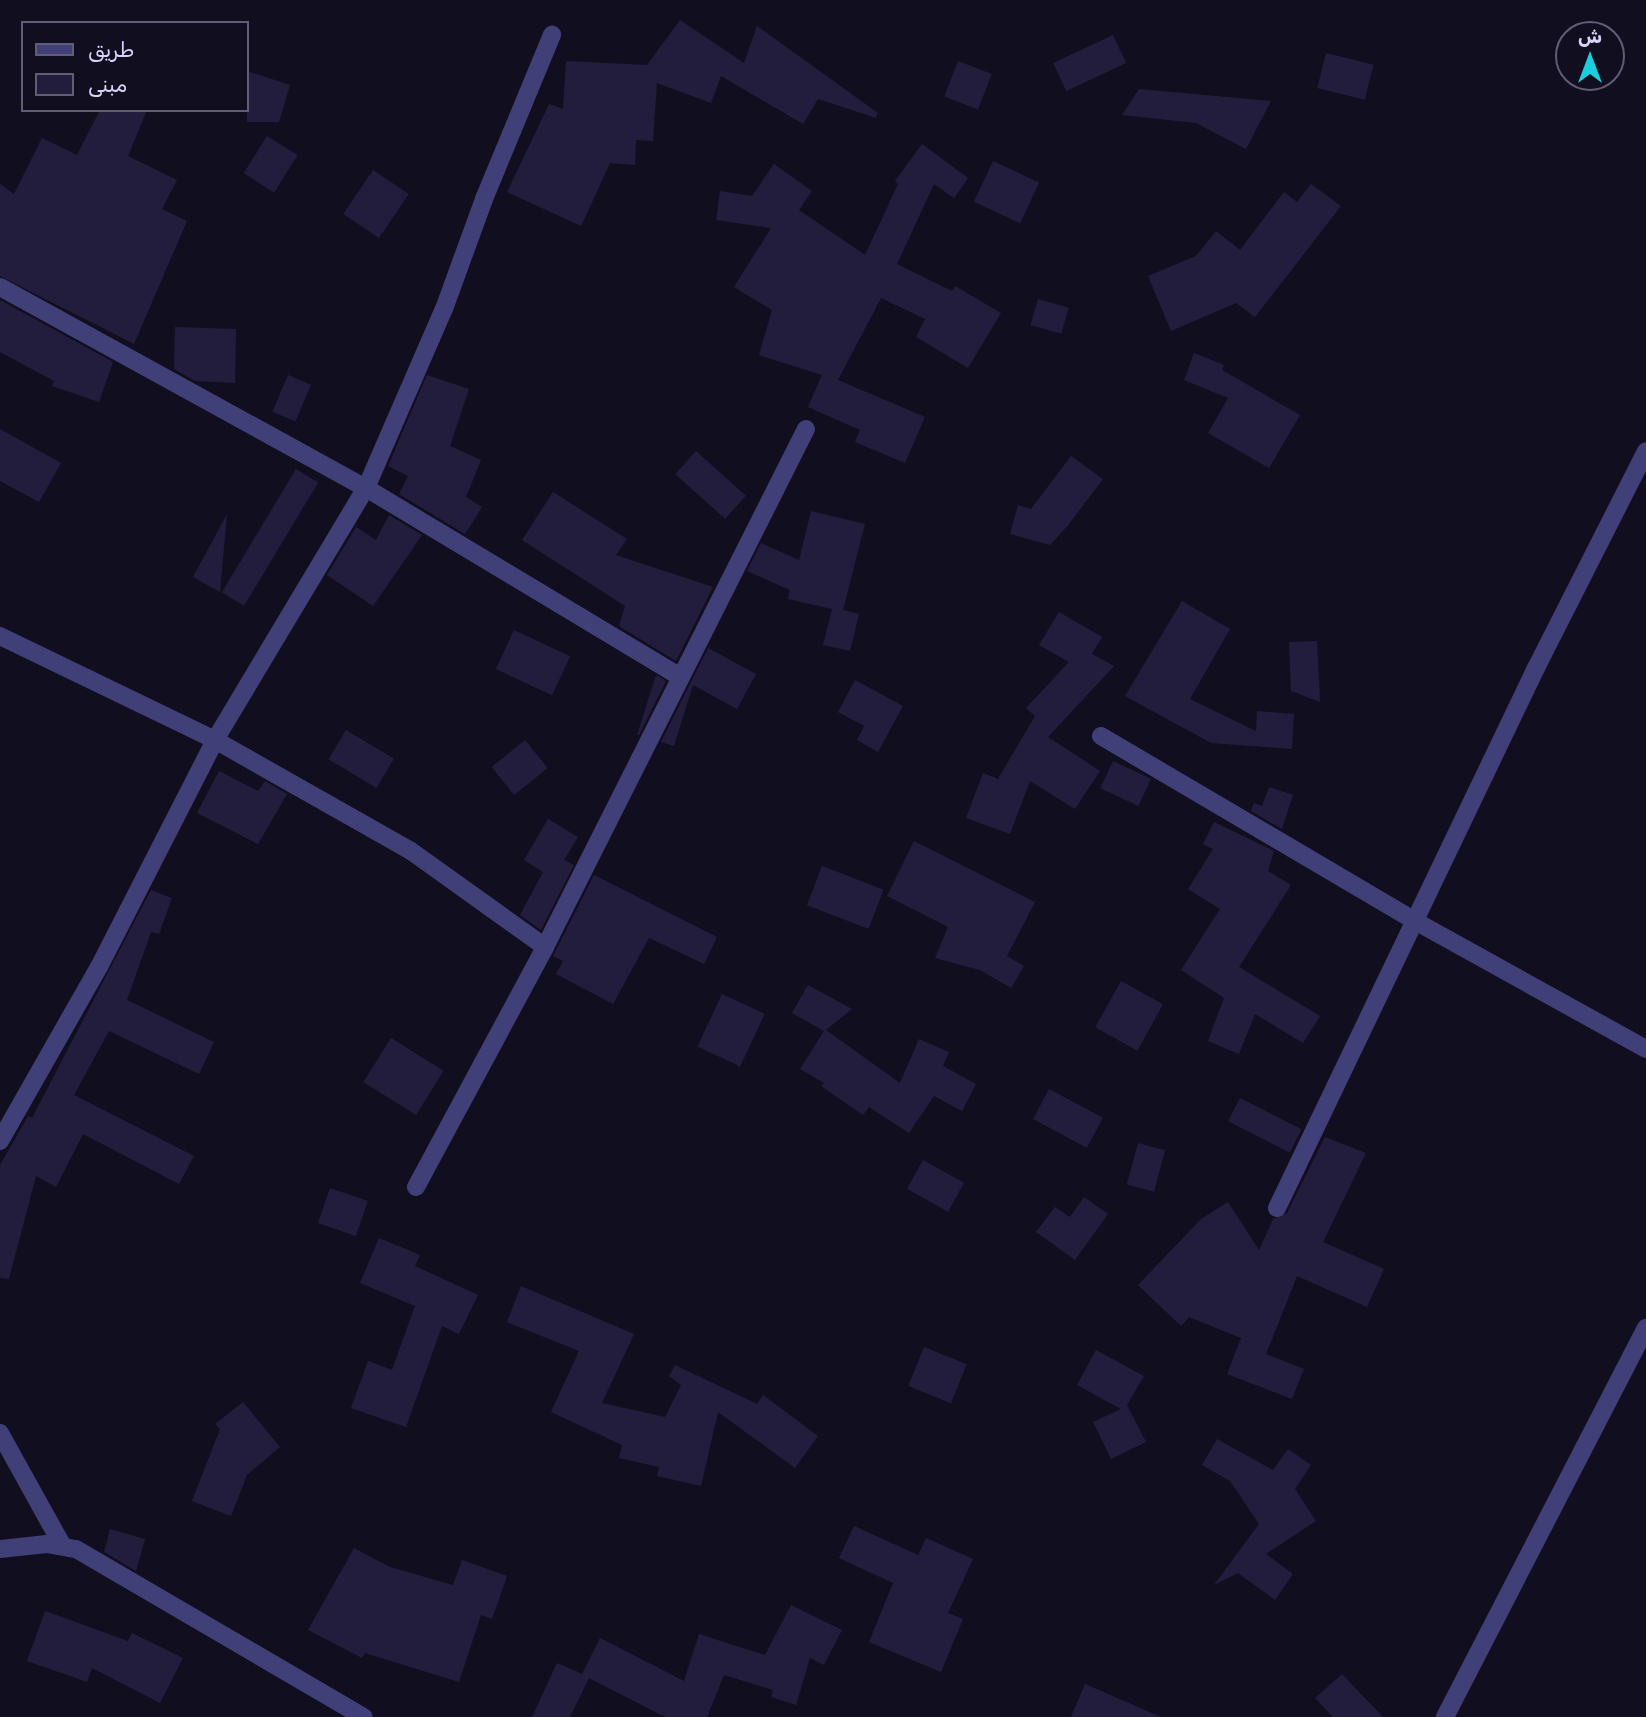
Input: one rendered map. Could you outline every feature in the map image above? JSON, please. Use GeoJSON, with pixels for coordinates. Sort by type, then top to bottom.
{"type":"FeatureCollection","features":[{"type":"Feature","properties":{"kind":"street"},"geometry":{"type":"LineString","coordinates":[[0,1141],[99,967],[215,740],[366,488],[444,309],[484,199],[552,35]]}},
{"type":"Feature","properties":{"kind":"street"},"geometry":{"type":"LineString","coordinates":[[0,287],[366,488],[679,676]]}},
{"type":"Feature","properties":{"kind":"street"},"geometry":{"type":"LineString","coordinates":[[416,1187],[545,947],[679,676],[806,429]]}},
{"type":"Feature","properties":{"kind":"street"},"geometry":{"type":"LineString","coordinates":[[1277,1208],[1646,451]]}},
{"type":"Feature","properties":{"kind":"street"},"geometry":{"type":"LineString","coordinates":[[0,636],[215,740],[411,851],[545,947]]}},
{"type":"Feature","properties":{"kind":"street"},"geometry":{"type":"LineString","coordinates":[[1101,736],[1415,921],[1646,1049]]}},
{"type":"Feature","properties":{"kind":"street"},"geometry":{"type":"LineString","coordinates":[[1445,1717],[1646,1328]]}},
{"type":"Feature","properties":{"kind":"street"},"geometry":{"type":"LineString","coordinates":[[0,1433],[62,1545],[363,1717]]}},
{"type":"Feature","properties":{"kind":"street"},"geometry":{"type":"LineString","coordinates":[[0,1549],[62,1545]]}},
{"type":"Feature","properties":{"kind":"building"},"geometry":{"type":"Polygon","coordinates":[[[680,20],[744,63],[757,26],[878,113],[876,118],[818,99],[803,124],[721,76],[711,103],[657,83],[653,141],[636,140],[635,165],[610,163],[581,226],[507,192],[549,104],[563,109],[566,61],[647,65],[680,20]]]}},
{"type":"Feature","properties":{"kind":"building"},"geometry":{"type":"Polygon","coordinates":[[[1113,35],[1126,63],[1066,91],[1053,63],[1113,35]]]}},
{"type":"Feature","properties":{"kind":"building"},"geometry":{"type":"Polygon","coordinates":[[[1326,53],[1374,65],[1365,100],[1317,88],[1326,53]]]}},
{"type":"Feature","properties":{"kind":"building"},"geometry":{"type":"Polygon","coordinates":[[[958,61],[992,74],[978,109],[944,96],[958,61]]]}},
{"type":"Feature","properties":{"kind":"building"},"geometry":{"type":"Polygon","coordinates":[[[248,71],[290,85],[279,122],[247,122],[248,71]]]}},
{"type":"Feature","properties":{"kind":"building"},"geometry":{"type":"Polygon","coordinates":[[[1139,89],[1271,101],[1246,149],[1196,123],[1122,115],[1139,89]]]}},
{"type":"Feature","properties":{"kind":"building"},"geometry":{"type":"Polygon","coordinates":[[[99,112],[146,112],[128,156],[177,180],[162,209],[187,221],[134,344],[0,276],[0,184],[14,194],[42,138],[77,155],[99,112]]]}},
{"type":"Feature","properties":{"kind":"building"},"geometry":{"type":"Polygon","coordinates":[[[267,136],[298,155],[274,192],[244,173],[267,136]]]}},
{"type":"Feature","properties":{"kind":"building"},"geometry":{"type":"Polygon","coordinates":[[[922,144],[968,178],[954,198],[934,184],[897,264],[952,291],[955,286],[1001,313],[968,368],[916,337],[925,319],[881,298],[838,380],[925,417],[905,463],[855,442],[860,430],[808,407],[822,375],[759,355],[772,310],[734,287],[771,228],[716,220],[720,191],[752,196],[774,164],[812,191],[799,210],[865,255],[898,184],[895,181],[922,144]]]}},
{"type":"Feature","properties":{"kind":"building"},"geometry":{"type":"Polygon","coordinates":[[[993,161],[1039,183],[1020,223],[974,202],[993,161]]]}},
{"type":"Feature","properties":{"kind":"building"},"geometry":{"type":"Polygon","coordinates":[[[373,170],[409,194],[379,238],[343,214],[373,170]]]}},
{"type":"Feature","properties":{"kind":"building"},"geometry":{"type":"Polygon","coordinates":[[[1311,184],[1341,206],[1255,317],[1236,303],[1171,331],[1148,276],[1196,256],[1216,231],[1240,250],[1284,192],[1297,202],[1311,184]]]}},
{"type":"Feature","properties":{"kind":"building"},"geometry":{"type":"Polygon","coordinates":[[[1038,299],[1069,308],[1061,334],[1031,325],[1038,299]]]}},
{"type":"Feature","properties":{"kind":"building"},"geometry":{"type":"Polygon","coordinates":[[[0,300],[113,362],[99,402],[52,386],[54,381],[0,352],[0,300]]]}},
{"type":"Feature","properties":{"kind":"building"},"geometry":{"type":"Polygon","coordinates":[[[175,327],[236,329],[235,383],[195,381],[174,369],[175,327]]]}},
{"type":"Feature","properties":{"kind":"building"},"geometry":{"type":"Polygon","coordinates":[[[1194,353],[1224,365],[1222,370],[1300,415],[1269,468],[1208,433],[1228,398],[1184,380],[1194,353]]]}},
{"type":"Feature","properties":{"kind":"building"},"geometry":{"type":"Polygon","coordinates":[[[288,375],[311,385],[295,422],[272,412],[288,375]]]}},
{"type":"Feature","properties":{"kind":"building"},"geometry":{"type":"Polygon","coordinates":[[[427,375],[469,389],[450,446],[481,460],[466,497],[482,507],[465,534],[399,494],[408,476],[388,466],[427,375]]]}},
{"type":"Feature","properties":{"kind":"building"},"geometry":{"type":"Polygon","coordinates":[[[0,429],[61,463],[39,502],[0,481],[0,429]]]}},
{"type":"Feature","properties":{"kind":"building"},"geometry":{"type":"Polygon","coordinates":[[[696,451],[746,496],[725,519],[675,474],[696,451]]]}},
{"type":"Feature","properties":{"kind":"building"},"geometry":{"type":"Polygon","coordinates":[[[1071,456],[1103,479],[1069,524],[1050,545],[1010,534],[1018,505],[1031,509],[1071,456]]]}},
{"type":"Feature","properties":{"kind":"building"},"geometry":{"type":"Polygon","coordinates":[[[296,469],[318,482],[244,606],[222,592],[296,469]]]}},
{"type":"Feature","properties":{"kind":"building"},"geometry":{"type":"Polygon","coordinates":[[[553,492],[627,539],[616,555],[713,587],[676,661],[619,626],[625,606],[522,540],[553,492]]]}},
{"type":"Feature","properties":{"kind":"building"},"geometry":{"type":"Polygon","coordinates":[[[811,511],[865,524],[843,610],[859,614],[850,651],[823,645],[832,609],[788,599],[790,590],[747,571],[761,543],[799,560],[811,511]]]}},
{"type":"Feature","properties":{"kind":"building"},"geometry":{"type":"Polygon","coordinates":[[[227,514],[220,592],[193,577],[227,514]]]}},
{"type":"Feature","properties":{"kind":"building"},"geometry":{"type":"Polygon","coordinates":[[[389,515],[422,535],[373,606],[327,575],[356,527],[376,540],[389,515]]]}},
{"type":"Feature","properties":{"kind":"building"},"geometry":{"type":"Polygon","coordinates":[[[1182,601],[1230,629],[1190,699],[1256,731],[1257,711],[1294,714],[1292,749],[1211,743],[1125,696],[1182,601]]]}},
{"type":"Feature","properties":{"kind":"building"},"geometry":{"type":"Polygon","coordinates":[[[1059,612],[1102,637],[1092,654],[1114,666],[1048,737],[1100,771],[1075,809],[1030,781],[1010,834],[966,818],[983,773],[998,779],[1035,716],[1026,708],[1069,662],[1039,645],[1059,612]]]}},
{"type":"Feature","properties":{"kind":"building"},"geometry":{"type":"Polygon","coordinates":[[[514,630],[570,656],[552,695],[496,669],[514,630]]]}},
{"type":"Feature","properties":{"kind":"building"},"geometry":{"type":"Polygon","coordinates":[[[1317,641],[1320,702],[1291,691],[1289,642],[1317,641]]]}},
{"type":"Feature","properties":{"kind":"building"},"geometry":{"type":"Polygon","coordinates":[[[708,648],[756,674],[737,709],[693,685],[674,746],[661,742],[708,648]]]}},
{"type":"Feature","properties":{"kind":"building"},"geometry":{"type":"Polygon","coordinates":[[[656,675],[666,681],[637,735],[656,675]]]}},
{"type":"Feature","properties":{"kind":"building"},"geometry":{"type":"Polygon","coordinates":[[[855,680],[903,706],[878,752],[857,740],[864,726],[838,712],[855,680]]]}},
{"type":"Feature","properties":{"kind":"building"},"geometry":{"type":"Polygon","coordinates":[[[346,730],[394,759],[376,788],[328,759],[346,730]]]}},
{"type":"Feature","properties":{"kind":"building"},"geometry":{"type":"Polygon","coordinates":[[[525,740],[548,768],[514,795],[492,767],[525,740]]]}},
{"type":"Feature","properties":{"kind":"building"},"geometry":{"type":"Polygon","coordinates":[[[1113,761],[1151,779],[1138,806],[1100,788],[1113,761]]]}},
{"type":"Feature","properties":{"kind":"building"},"geometry":{"type":"Polygon","coordinates":[[[219,771],[258,791],[265,781],[287,794],[258,844],[197,813],[219,771]]]}},
{"type":"Feature","properties":{"kind":"building"},"geometry":{"type":"Polygon","coordinates":[[[1269,787],[1293,795],[1282,829],[1251,811],[1254,803],[1262,806],[1269,787]]]}},
{"type":"Feature","properties":{"kind":"building"},"geometry":{"type":"Polygon","coordinates":[[[548,819],[578,837],[564,860],[574,865],[541,930],[520,915],[543,872],[524,860],[548,819]]]}},
{"type":"Feature","properties":{"kind":"building"},"geometry":{"type":"Polygon","coordinates":[[[1214,822],[1274,851],[1268,871],[1291,885],[1239,967],[1320,1016],[1303,1043],[1255,1014],[1239,1054],[1208,1041],[1224,998],[1181,970],[1220,909],[1188,889],[1213,849],[1203,844],[1214,822]]]}},
{"type":"Feature","properties":{"kind":"building"},"geometry":{"type":"Polygon","coordinates":[[[914,841],[1035,902],[1007,956],[1024,966],[1011,988],[980,970],[935,958],[948,927],[887,896],[914,841]]]}},
{"type":"Feature","properties":{"kind":"building"},"geometry":{"type":"Polygon","coordinates":[[[822,866],[884,890],[869,929],[807,905],[822,866]]]}},
{"type":"Feature","properties":{"kind":"building"},"geometry":{"type":"Polygon","coordinates":[[[594,875],[717,937],[704,964],[649,938],[613,1004],[556,974],[563,961],[553,956],[594,875]]]}},
{"type":"Feature","properties":{"kind":"building"},"geometry":{"type":"Polygon","coordinates":[[[151,890],[172,898],[159,934],[151,932],[127,1000],[214,1042],[199,1074],[109,1031],[74,1095],[194,1156],[179,1184],[83,1134],[56,1187],[36,1176],[9,1279],[0,1278],[0,1165],[28,1116],[32,1118],[151,890]]]}},
{"type":"Feature","properties":{"kind":"building"},"geometry":{"type":"Polygon","coordinates":[[[1121,981],[1163,1004],[1137,1051],[1095,1027],[1121,981]]]}},
{"type":"Feature","properties":{"kind":"building"},"geometry":{"type":"Polygon","coordinates":[[[808,985],[852,1009],[826,1030],[900,1083],[919,1039],[949,1052],[943,1066],[976,1084],[962,1111],[934,1096],[909,1133],[869,1107],[863,1115],[821,1086],[824,1083],[800,1069],[824,1031],[792,1013],[808,985]]]}},
{"type":"Feature","properties":{"kind":"building"},"geometry":{"type":"Polygon","coordinates":[[[722,994],[765,1014],[740,1066],[697,1047],[722,994]]]}},
{"type":"Feature","properties":{"kind":"building"},"geometry":{"type":"Polygon","coordinates":[[[391,1038],[444,1071],[416,1115],[363,1082],[391,1038]]]}},
{"type":"Feature","properties":{"kind":"building"},"geometry":{"type":"Polygon","coordinates":[[[1049,1089],[1103,1118],[1087,1148],[1033,1119],[1049,1089]]]}},
{"type":"Feature","properties":{"kind":"building"},"geometry":{"type":"Polygon","coordinates":[[[1240,1098],[1301,1129],[1290,1152],[1228,1121],[1240,1098]]]}},
{"type":"Feature","properties":{"kind":"building"},"geometry":{"type":"Polygon","coordinates":[[[1325,1137],[1366,1153],[1323,1242],[1384,1269],[1367,1307],[1297,1276],[1266,1354],[1304,1369],[1292,1399],[1227,1374],[1241,1338],[1189,1317],[1181,1326],[1138,1285],[1201,1219],[1228,1202],[1259,1250],[1273,1219],[1287,1213],[1325,1137]]]}},
{"type":"Feature","properties":{"kind":"building"},"geometry":{"type":"Polygon","coordinates":[[[1138,1143],[1165,1150],[1154,1192],[1127,1185],[1138,1143]]]}},
{"type":"Feature","properties":{"kind":"building"},"geometry":{"type":"Polygon","coordinates":[[[923,1160],[964,1183],[948,1212],[907,1189],[923,1160]]]}},
{"type":"Feature","properties":{"kind":"building"},"geometry":{"type":"Polygon","coordinates":[[[330,1188],[368,1201],[356,1236],[318,1223],[330,1188]]]}},
{"type":"Feature","properties":{"kind":"building"},"geometry":{"type":"Polygon","coordinates":[[[1084,1197],[1108,1214],[1075,1260],[1036,1232],[1055,1207],[1070,1217],[1084,1197]]]}},
{"type":"Feature","properties":{"kind":"building"},"geometry":{"type":"Polygon","coordinates":[[[379,1238],[420,1255],[415,1266],[478,1295],[459,1334],[442,1326],[406,1427],[351,1408],[368,1361],[392,1370],[415,1306],[360,1283],[379,1238]]]}},
{"type":"Feature","properties":{"kind":"building"},"geometry":{"type":"Polygon","coordinates":[[[521,1286],[634,1334],[602,1403],[665,1417],[681,1385],[669,1376],[675,1365],[757,1404],[763,1395],[818,1436],[795,1468],[718,1412],[701,1486],[657,1476],[659,1467],[619,1458],[622,1445],[551,1412],[579,1351],[507,1322],[521,1286]]]}},
{"type":"Feature","properties":{"kind":"building"},"geometry":{"type":"Polygon","coordinates":[[[924,1347],[967,1364],[951,1403],[908,1386],[924,1347]]]}},
{"type":"Feature","properties":{"kind":"building"},"geometry":{"type":"Polygon","coordinates":[[[1096,1350],[1144,1376],[1127,1405],[1146,1442],[1111,1459],[1093,1422],[1121,1409],[1077,1385],[1096,1350]]]}},
{"type":"Feature","properties":{"kind":"building"},"geometry":{"type":"Polygon","coordinates":[[[243,1402],[280,1447],[247,1475],[231,1516],[192,1501],[220,1429],[215,1424],[243,1402]]]}},
{"type":"Feature","properties":{"kind":"building"},"geometry":{"type":"Polygon","coordinates":[[[1217,1439],[1273,1470],[1288,1449],[1311,1465],[1295,1489],[1316,1521],[1266,1554],[1293,1574],[1275,1600],[1238,1573],[1214,1585],[1259,1524],[1230,1481],[1202,1465],[1217,1439]]]}},
{"type":"Feature","properties":{"kind":"building"},"geometry":{"type":"Polygon","coordinates":[[[854,1526],[918,1555],[926,1538],[973,1559],[948,1613],[963,1619],[941,1672],[869,1642],[893,1583],[839,1558],[854,1526]]]}},
{"type":"Feature","properties":{"kind":"building"},"geometry":{"type":"Polygon","coordinates":[[[110,1529],[145,1539],[136,1571],[104,1552],[110,1529]]]}},
{"type":"Feature","properties":{"kind":"building"},"geometry":{"type":"Polygon","coordinates":[[[354,1548],[390,1567],[453,1585],[462,1560],[507,1576],[492,1619],[481,1615],[459,1682],[365,1653],[362,1658],[308,1630],[354,1548]]]}},
{"type":"Feature","properties":{"kind":"building"},"geometry":{"type":"Polygon","coordinates":[[[791,1605],[842,1630],[824,1665],[810,1658],[796,1705],[771,1697],[773,1690],[724,1675],[707,1717],[665,1717],[589,1678],[570,1717],[532,1717],[557,1663],[582,1674],[600,1638],[684,1681],[699,1634],[765,1655],[791,1605]]]}},
{"type":"Feature","properties":{"kind":"building"},"geometry":{"type":"Polygon","coordinates":[[[45,1611],[128,1641],[132,1633],[183,1658],[160,1703],[92,1668],[87,1682],[27,1661],[45,1611]]]}},
{"type":"Feature","properties":{"kind":"building"},"geometry":{"type":"Polygon","coordinates":[[[1342,1674],[1383,1717],[1333,1717],[1315,1698],[1342,1674]]]}},
{"type":"Feature","properties":{"kind":"building"},"geometry":{"type":"Polygon","coordinates":[[[1085,1684],[1161,1717],[1071,1717],[1085,1684]]]}}]}
